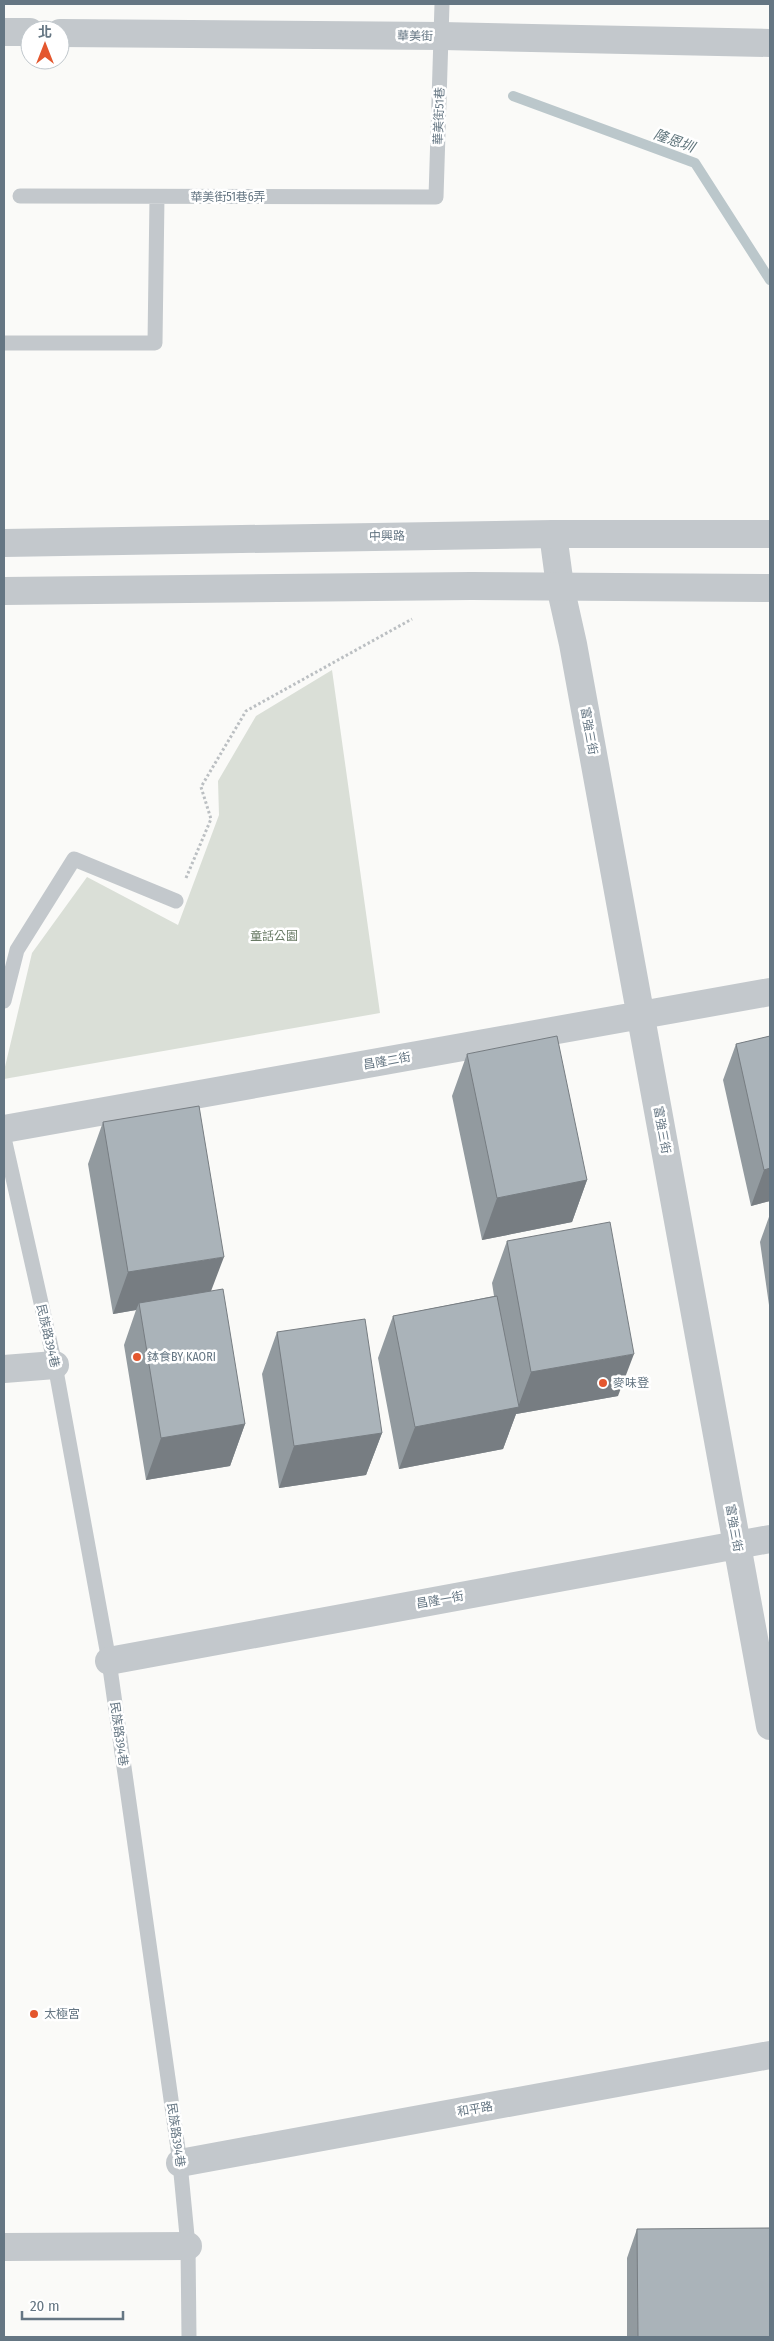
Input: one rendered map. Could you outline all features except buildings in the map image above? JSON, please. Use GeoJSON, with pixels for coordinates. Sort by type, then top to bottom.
{"type":"FeatureCollection","features":[{"type":"Feature","properties":{"kind":"street"},"geometry":{"type":"LineString","coordinates":[[4,32],[20,32]]}},
{"type":"Feature","properties":{"kind":"street","name":"華美街"},"geometry":{"type":"LineString","coordinates":[[70,33],[442,36],[770,43]]}},
{"type":"Feature","properties":{"kind":"street","name":"中興路"},"geometry":{"type":"LineString","coordinates":[[4,542],[553,534],[770,534]]}},
{"type":"Feature","properties":{"kind":"street","name":"富強三街"},"geometry":{"type":"LineString","coordinates":[[553,534],[560,586],[641,1016],[770,1726]]}},
{"type":"Feature","properties":{"kind":"street"},"geometry":{"type":"LineString","coordinates":[[4,591],[560,586],[770,588]]}},
{"type":"Feature","properties":{"kind":"street","name":"昌隆二街"},"geometry":{"type":"LineString","coordinates":[[4,1129],[770,992]]}},
{"type":"Feature","properties":{"kind":"street"},"geometry":{"type":"LineString","coordinates":[[4,1369],[55,1365]]}},
{"type":"Feature","properties":{"kind":"street","name":"昌隆一街"},"geometry":{"type":"LineString","coordinates":[[109,1662],[770,1540]]}},
{"type":"Feature","properties":{"kind":"street","name":"和平路"},"geometry":{"type":"LineString","coordinates":[[180,2162],[770,2056]]}},
{"type":"Feature","properties":{"kind":"street"},"geometry":{"type":"LineString","coordinates":[[4,2247],[188,2246]]}},
{"type":"Feature","properties":{"kind":"lane","name":"華美街51巷"},"geometry":{"type":"LineString","coordinates":[[436,197],[442,4]]}},
{"type":"Feature","properties":{"kind":"lane","name":"華美街51巷6弄"},"geometry":{"type":"LineString","coordinates":[[20,196],[436,197]]}},
{"type":"Feature","properties":{"kind":"lane"},"geometry":{"type":"LineString","coordinates":[[5,343],[156,343],[157,197]]}},
{"type":"Feature","properties":{"kind":"lane"},"geometry":{"type":"LineString","coordinates":[[4,1001],[18,950],[74,859],[176,901]]}},
{"type":"Feature","properties":{"kind":"lane","name":"民族路394巷"},"geometry":{"type":"LineString","coordinates":[[4,1138],[55,1365],[109,1662],[180,2162],[188,2246],[189,2337]]}},
{"type":"Feature","properties":{"kind":"path"},"geometry":{"type":"LineString","coordinates":[[176,901],[212,819],[201,787],[246,711],[419,615]]}},
{"type":"Feature","properties":{"kind":"green space","name":"童話公園"},"geometry":{"type":"Polygon","coordinates":[[[332,670],[380,1013],[4,1079],[4,1071],[32,953],[87,877],[178,925],[219,815],[218,781],[256,716],[332,670]]]}},
{"type":"Feature","properties":{"kind":"waterway","name":"隆恩圳"},"geometry":{"type":"LineString","coordinates":[[513,96],[695,163],[770,280]]}},
{"type":"Feature","properties":{"kind":"place","name":"鉢食BY KAORI"},"geometry":{"type":"Point","coordinates":[137,1357]}},
{"type":"Feature","properties":{"kind":"place","name":"麥味登"},"geometry":{"type":"Point","coordinates":[603,1383]}},
{"type":"Feature","properties":{"kind":"place","name":"太極宮"},"geometry":{"type":"Point","coordinates":[34,2014]}}]}
